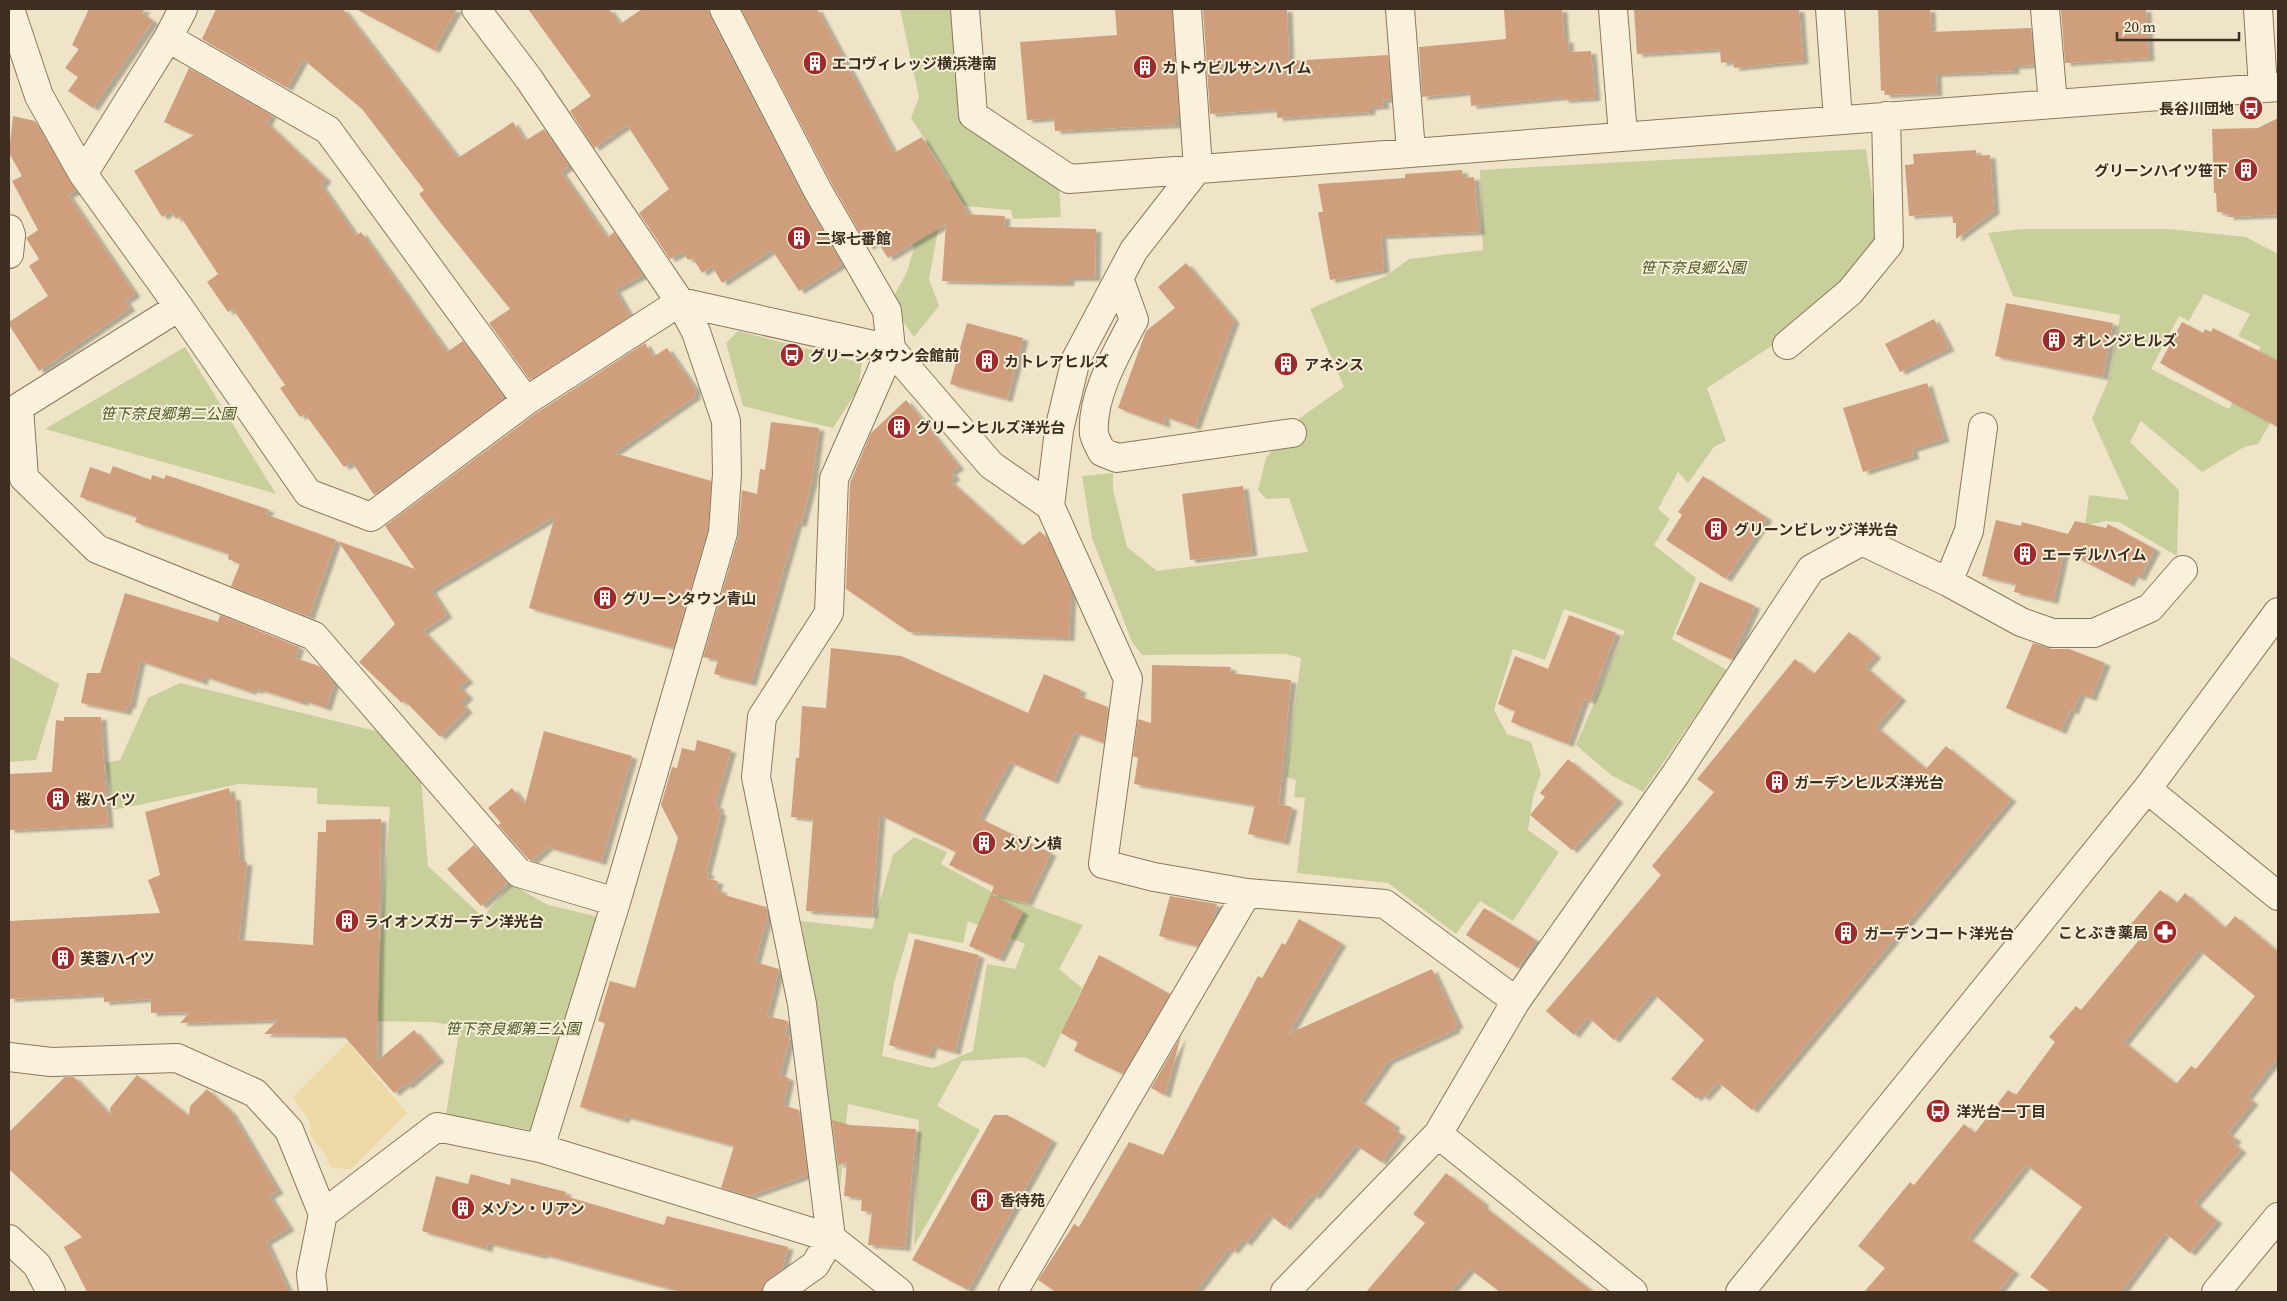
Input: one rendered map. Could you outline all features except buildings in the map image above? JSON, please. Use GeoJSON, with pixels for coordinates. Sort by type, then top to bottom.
{"type":"FeatureCollection","features":[{"type":"Feature","properties":{"kind":"street"},"geometry":{"type":"LineString","coordinates":[[10,9],[39,96],[83,174],[179,307],[308,493],[371,517],[526,402],[680,302],[891,350],[991,465],[1050,506],[1128,679],[1103,864],[1154,878],[1248,893],[1385,904],[1516,1001]]}},
{"type":"Feature","properties":{"kind":"street"},"geometry":{"type":"LineString","coordinates":[[83,174],[168,38],[183,9]]}},
{"type":"Feature","properties":{"kind":"street"},"geometry":{"type":"LineString","coordinates":[[476,9],[530,79],[680,302],[696,332],[726,421],[727,474],[723,533],[616,902],[540,1148]]}},
{"type":"Feature","properties":{"kind":"street"},"geometry":{"type":"LineString","coordinates":[[724,9],[818,191],[887,311],[891,350],[834,479],[829,613],[762,716],[756,777],[802,1004],[831,1238],[815,1265],[778,1292]]}},
{"type":"Feature","properties":{"kind":"street"},"geometry":{"type":"LineString","coordinates":[[965,9],[972,115],[1069,179],[2271,87],[2258,9]]}},
{"type":"Feature","properties":{"kind":"street"},"geometry":{"type":"LineString","coordinates":[[1050,506],[1059,430],[1076,360],[1134,250],[1198,168],[1187,9]]}},
{"type":"Feature","properties":{"kind":"street"},"geometry":{"type":"LineString","coordinates":[[1400,9],[1411,152]]}},
{"type":"Feature","properties":{"kind":"street"},"geometry":{"type":"LineString","coordinates":[[1613,9],[1623,136]]}},
{"type":"Feature","properties":{"kind":"street"},"geometry":{"type":"LineString","coordinates":[[1830,9],[1838,120]]}},
{"type":"Feature","properties":{"kind":"street"},"geometry":{"type":"LineString","coordinates":[[2045,9],[2053,104]]}},
{"type":"Feature","properties":{"kind":"street"},"geometry":{"type":"LineString","coordinates":[[168,38],[328,130],[526,402]]}},
{"type":"Feature","properties":{"kind":"street"},"geometry":{"type":"LineString","coordinates":[[1787,345],[1850,292],[1889,244],[1886,116]]}},
{"type":"Feature","properties":{"kind":"street"},"geometry":{"type":"LineString","coordinates":[[9,229],[11,235],[9,254]]}},
{"type":"Feature","properties":{"kind":"street"},"geometry":{"type":"LineString","coordinates":[[1119,278],[1134,320],[1108,371],[1098,401],[1094,434],[1102,452],[1117,458],[1292,432]]}},
{"type":"Feature","properties":{"kind":"street"},"geometry":{"type":"LineString","coordinates":[[179,307],[19,407],[24,478],[97,550],[314,636],[519,873],[616,902]]}},
{"type":"Feature","properties":{"kind":"street"},"geometry":{"type":"LineString","coordinates":[[1948,582],[1969,531],[1983,427]]}},
{"type":"Feature","properties":{"kind":"street"},"geometry":{"type":"LineString","coordinates":[[1285,1292],[1438,1134],[1516,1001],[1675,775],[1811,568],[1862,541],[1948,582],[2021,622],[2052,633],[2094,632],[2150,608],[2183,570]]}},
{"type":"Feature","properties":{"kind":"street"},"geometry":{"type":"LineString","coordinates":[[1740,1292],[2147,789],[2278,612]]}},
{"type":"Feature","properties":{"kind":"street"},"geometry":{"type":"LineString","coordinates":[[2147,789],[2278,896]]}},
{"type":"Feature","properties":{"kind":"street"},"geometry":{"type":"LineString","coordinates":[[1013,1292],[1248,893]]}},
{"type":"Feature","properties":{"kind":"street"},"geometry":{"type":"LineString","coordinates":[[9,1057],[51,1062],[177,1058],[255,1093],[289,1130],[323,1214],[311,1274],[313,1292]]}},
{"type":"Feature","properties":{"kind":"street"},"geometry":{"type":"LineString","coordinates":[[323,1214],[437,1127],[540,1148],[831,1238],[899,1292]]}},
{"type":"Feature","properties":{"kind":"street"},"geometry":{"type":"LineString","coordinates":[[1438,1134],[1633,1292]]}},
{"type":"Feature","properties":{"kind":"street"},"geometry":{"type":"LineString","coordinates":[[2216,1292],[2278,1217]]}},
{"type":"Feature","properties":{"kind":"street"},"geometry":{"type":"LineString","coordinates":[[9,1239],[37,1265],[51,1292]]}},
{"type":"Feature","properties":{"kind":"green space"},"geometry":{"type":"Polygon","coordinates":[[[900,9],[954,9],[965,127],[1059,185],[1061,217],[1013,219],[1011,210],[943,204],[929,279],[939,306],[914,337],[890,303],[907,272],[914,248],[906,228],[921,197],[951,180],[911,118],[919,97],[900,9]]]}},
{"type":"Feature","properties":{"kind":"green space","name":"笹下奈良郷公園"},"geometry":{"type":"Polygon","coordinates":[[[1866,149],[1879,244],[1787,336],[1707,388],[1726,441],[1714,447],[1688,483],[1678,472],[1658,509],[1670,519],[1654,545],[1696,578],[1672,639],[1727,670],[1643,792],[1611,775],[1576,745],[1625,631],[1564,609],[1545,660],[1513,649],[1494,710],[1507,734],[1531,742],[1541,774],[1533,797],[1528,830],[1559,852],[1513,921],[1480,901],[1456,934],[1388,883],[1297,873],[1305,798],[1294,797],[1296,780],[1286,777],[1301,658],[1286,654],[1142,655],[1132,642],[1092,538],[1082,476],[1113,473],[1113,489],[1127,547],[1157,571],[1308,552],[1289,498],[1266,499],[1258,490],[1266,458],[1297,420],[1344,387],[1310,309],[1386,276],[1409,259],[1483,250],[1480,170],[1866,149]]]}},
{"type":"Feature","properties":{"kind":"green space"},"geometry":{"type":"Polygon","coordinates":[[[2023,229],[2169,229],[2246,237],[2278,254],[2278,410],[2258,444],[2244,447],[2202,472],[2141,421],[2130,442],[2179,490],[2177,556],[2119,522],[2105,521],[2085,526],[2089,495],[2129,500],[2092,419],[2110,376],[2120,315],[2013,296],[1988,233],[2023,229]],[[2204,294],[2189,321],[2179,316],[2151,369],[2229,409],[2261,347],[2238,336],[2250,314],[2204,294]]]}},
{"type":"Feature","properties":{"kind":"green space"},"geometry":{"type":"Polygon","coordinates":[[[738,331],[862,363],[858,389],[833,428],[743,406],[726,343],[738,331]]]}},
{"type":"Feature","properties":{"kind":"green space","name":"笹下奈良郷第二公園"},"geometry":{"type":"Polygon","coordinates":[[[185,347],[276,494],[45,429],[185,347]]]}},
{"type":"Feature","properties":{"kind":"green space"},"geometry":{"type":"Polygon","coordinates":[[[9,656],[59,684],[36,760],[9,762],[9,656]]]}},
{"type":"Feature","properties":{"kind":"green space","name":"笹下奈良郷第三公園"},"geometry":{"type":"Polygon","coordinates":[[[180,683],[380,732],[421,779],[428,866],[483,917],[511,884],[548,905],[599,917],[536,1131],[446,1115],[460,1026],[432,1022],[367,1021],[378,978],[390,807],[317,804],[317,788],[239,784],[114,810],[106,763],[120,760],[148,698],[180,683]]]}},
{"type":"Feature","properties":{"kind":"green space"},"geometry":{"type":"Polygon","coordinates":[[[914,837],[947,852],[941,864],[992,892],[1083,925],[1059,969],[1082,988],[1045,1068],[1025,1057],[962,1061],[937,1106],[980,1130],[914,1246],[919,1120],[848,1104],[840,1188],[835,1186],[814,999],[801,921],[872,929],[893,855],[914,837]],[[968,921],[963,943],[909,933],[894,983],[882,1056],[933,1068],[973,1051],[987,964],[1015,969],[1025,944],[968,921]]]}},
{"type":"Feature","properties":{"kind":"sand"},"geometry":{"type":"Polygon","coordinates":[[[348,1042],[407,1113],[351,1169],[331,1168],[324,1153],[311,1136],[309,1120],[293,1097],[348,1042]]]}},
{"type":"Feature","properties":{"kind":"place","name":"エコヴィレッジ横浜港南"},"geometry":{"type":"Point","coordinates":[815,63]}},
{"type":"Feature","properties":{"kind":"place","name":"カトウビルサンハイム"},"geometry":{"type":"Point","coordinates":[1145,67]}},
{"type":"Feature","properties":{"kind":"place","name":"長谷川団地"},"geometry":{"type":"Point","coordinates":[2251,108]}},
{"type":"Feature","properties":{"kind":"place","name":"グリーンハイツ笹下"},"geometry":{"type":"Point","coordinates":[2246,170]}},
{"type":"Feature","properties":{"kind":"place","name":"二塚七番館"},"geometry":{"type":"Point","coordinates":[799,238]}},
{"type":"Feature","properties":{"kind":"place","name":"オレンジヒルズ"},"geometry":{"type":"Point","coordinates":[2054,340]}},
{"type":"Feature","properties":{"kind":"place","name":"グリーンタウン会館前"},"geometry":{"type":"Point","coordinates":[792,355]}},
{"type":"Feature","properties":{"kind":"place","name":"カトレアヒルズ"},"geometry":{"type":"Point","coordinates":[987,361]}},
{"type":"Feature","properties":{"kind":"place","name":"アネシス"},"geometry":{"type":"Point","coordinates":[1286,364]}},
{"type":"Feature","properties":{"kind":"place","name":"グリーンヒルズ洋光台"},"geometry":{"type":"Point","coordinates":[899,427]}},
{"type":"Feature","properties":{"kind":"place","name":"グリーンビレッジ洋光台"},"geometry":{"type":"Point","coordinates":[1716,529]}},
{"type":"Feature","properties":{"kind":"place","name":"エーデルハイム"},"geometry":{"type":"Point","coordinates":[2025,554]}},
{"type":"Feature","properties":{"kind":"place","name":"グリーンタウン青山"},"geometry":{"type":"Point","coordinates":[605,598]}},
{"type":"Feature","properties":{"kind":"place","name":"ガーデンヒルズ洋光台"},"geometry":{"type":"Point","coordinates":[1777,782]}},
{"type":"Feature","properties":{"kind":"place","name":"桜ハイツ"},"geometry":{"type":"Point","coordinates":[58,799]}},
{"type":"Feature","properties":{"kind":"place","name":"メゾン槙"},"geometry":{"type":"Point","coordinates":[984,843]}},
{"type":"Feature","properties":{"kind":"place","name":"ライオンズガーデン洋光台"},"geometry":{"type":"Point","coordinates":[347,921]}},
{"type":"Feature","properties":{"kind":"place","name":"ことぶき薬局"},"geometry":{"type":"Point","coordinates":[2165,932]}},
{"type":"Feature","properties":{"kind":"place","name":"ガーデンコート洋光台"},"geometry":{"type":"Point","coordinates":[1846,933]}},
{"type":"Feature","properties":{"kind":"place","name":"芙蓉ハイツ"},"geometry":{"type":"Point","coordinates":[63,958]}},
{"type":"Feature","properties":{"kind":"place","name":"洋光台一丁目"},"geometry":{"type":"Point","coordinates":[1938,1111]}},
{"type":"Feature","properties":{"kind":"place","name":"香待苑"},"geometry":{"type":"Point","coordinates":[982,1200]}},
{"type":"Feature","properties":{"kind":"place","name":"メゾン・リアン"},"geometry":{"type":"Point","coordinates":[463,1208]}}]}
